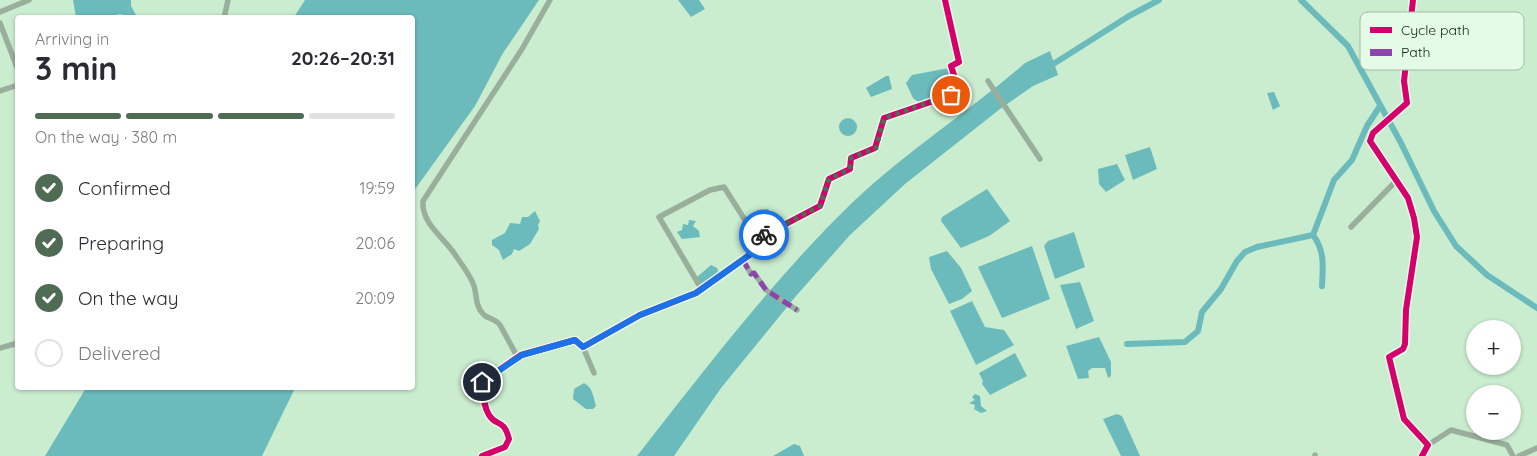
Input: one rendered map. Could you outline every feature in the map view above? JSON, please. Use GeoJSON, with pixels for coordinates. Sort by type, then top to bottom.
{"type":"FeatureCollection","features":[{"type":"Feature","properties":{"kind":"street"},"geometry":{"type":"LineString","coordinates":[[0,12],[29,0]]}},
{"type":"Feature","properties":{"kind":"street"},"geometry":{"type":"LineString","coordinates":[[225,15],[228,0]]}},
{"type":"Feature","properties":{"kind":"street"},"geometry":{"type":"LineString","coordinates":[[518,358],[500,325],[484,315],[478,305],[474,286],[452,249],[429,224],[422,209],[423,201],[522,49],[550,0]]}},
{"type":"Feature","properties":{"kind":"street"},"geometry":{"type":"LineString","coordinates":[[757,239],[820,206],[829,179],[850,169],[851,158],[876,148],[884,118],[951,95],[956,81],[951,66],[959,62],[945,0]]}},
{"type":"Feature","properties":{"kind":"street"},"geometry":{"type":"LineString","coordinates":[[0,23],[15,62]]}},
{"type":"Feature","properties":{"kind":"street"},"geometry":{"type":"LineString","coordinates":[[1405,70],[1404,81],[1407,103],[1373,133],[1370,141],[1397,180],[1412,208],[1417,237],[1406,310],[1404,347],[1389,357],[1404,419],[1428,445]]}},
{"type":"Feature","properties":{"kind":"street"},"geometry":{"type":"LineString","coordinates":[[988,81],[1010,111],[1040,160]]}},
{"type":"Feature","properties":{"kind":"street"},"geometry":{"type":"LineString","coordinates":[[0,91],[15,86]]}},
{"type":"Feature","properties":{"kind":"street"},"geometry":{"type":"LineString","coordinates":[[1351,228],[1397,180]]}},
{"type":"Feature","properties":{"kind":"street"},"geometry":{"type":"LineString","coordinates":[[583,347],[640,315],[702,290],[755,251],[757,239],[724,187],[710,190],[659,217],[702,290]]}},
{"type":"Feature","properties":{"kind":"street"},"geometry":{"type":"LineString","coordinates":[[743,260],[751,274],[754,273],[766,290],[798,310]]}},
{"type":"Feature","properties":{"kind":"street"},"geometry":{"type":"LineString","coordinates":[[482,456],[505,447],[509,439],[505,426],[489,415],[483,398],[482,382],[518,358],[575,340],[583,347],[594,373]]}},
{"type":"Feature","properties":{"kind":"street"},"geometry":{"type":"LineString","coordinates":[[0,348],[15,344]]}},
{"type":"Feature","properties":{"kind":"street"},"geometry":{"type":"LineString","coordinates":[[1422,456],[1428,445],[1451,430],[1507,445],[1513,456]]}},
{"type":"Feature","properties":{"kind":"street"},"geometry":{"type":"LineString","coordinates":[[1519,456],[1537,448]]}},
{"type":"Feature","properties":{"kind":"water"},"geometry":{"type":"Polygon","coordinates":[[[73,0],[131,0],[131,6],[136,15],[120,14],[76,15],[73,0]]]}},
{"type":"Feature","properties":{"kind":"water"},"geometry":{"type":"Polygon","coordinates":[[[305,0],[539,0],[503,53],[475,106],[415,189],[415,15],[295,15],[305,0]]]}},
{"type":"Feature","properties":{"kind":"water"},"geometry":{"type":"Polygon","coordinates":[[[678,0],[699,0],[705,9],[691,17],[678,0]]]}},
{"type":"Feature","properties":{"kind":"water"},"geometry":{"type":"Polygon","coordinates":[[[1050,51],[1058,75],[1033,86],[1000,109],[905,184],[850,235],[796,296],[721,388],[674,456],[637,456],[769,292],[855,200],[896,164],[983,98],[1025,63],[1050,51]]]}},
{"type":"Feature","properties":{"kind":"water"},"geometry":{"type":"Polygon","coordinates":[[[949,68],[951,82],[947,85],[947,94],[921,104],[913,98],[906,83],[912,75],[949,68]]]}},
{"type":"Feature","properties":{"kind":"water"},"geometry":{"type":"Polygon","coordinates":[[[889,76],[892,89],[871,97],[866,88],[889,76]]]}},
{"type":"Feature","properties":{"kind":"water"},"geometry":{"type":"Polygon","coordinates":[[[1274,92],[1280,106],[1273,110],[1267,93],[1274,92]]]}},
{"type":"Feature","properties":{"kind":"water"},"geometry":{"type":"Polygon","coordinates":[[[848,118],[854,121],[857,127],[854,133],[848,136],[842,133],[839,127],[842,121],[848,118]]]}},
{"type":"Feature","properties":{"kind":"water"},"geometry":{"type":"Polygon","coordinates":[[[1150,147],[1157,169],[1133,180],[1125,155],[1150,147]]]}},
{"type":"Feature","properties":{"kind":"water"},"geometry":{"type":"Polygon","coordinates":[[[1117,164],[1125,180],[1106,192],[1099,184],[1098,169],[1117,164]]]}},
{"type":"Feature","properties":{"kind":"water"},"geometry":{"type":"Polygon","coordinates":[[[987,189],[1010,221],[989,236],[961,248],[941,221],[942,217],[987,189]]]}},
{"type":"Feature","properties":{"kind":"water"},"geometry":{"type":"Polygon","coordinates":[[[768,209],[772,215],[772,220],[765,219],[765,224],[755,230],[750,219],[756,214],[757,210],[768,209]]]}},
{"type":"Feature","properties":{"kind":"water"},"geometry":{"type":"Polygon","coordinates":[[[535,211],[540,221],[539,229],[530,244],[519,251],[514,249],[512,254],[503,260],[499,250],[492,245],[492,240],[505,233],[510,223],[520,224],[522,217],[528,217],[535,211]]]}},
{"type":"Feature","properties":{"kind":"water"},"geometry":{"type":"Polygon","coordinates":[[[689,220],[696,221],[693,226],[699,231],[700,237],[682,239],[677,232],[682,230],[683,224],[688,225],[689,220]]]}},
{"type":"Feature","properties":{"kind":"water"},"geometry":{"type":"Polygon","coordinates":[[[1074,232],[1085,267],[1055,279],[1044,246],[1048,241],[1074,232]]]}},
{"type":"Feature","properties":{"kind":"water"},"geometry":{"type":"Polygon","coordinates":[[[1032,246],[1050,299],[1002,318],[978,267],[1032,246]]]}},
{"type":"Feature","properties":{"kind":"water"},"geometry":{"type":"Polygon","coordinates":[[[947,251],[961,268],[972,291],[962,299],[949,304],[931,269],[929,257],[947,251]]]}},
{"type":"Feature","properties":{"kind":"water"},"geometry":{"type":"Polygon","coordinates":[[[711,265],[717,268],[719,274],[701,284],[697,277],[711,265]]]}},
{"type":"Feature","properties":{"kind":"water"},"geometry":{"type":"Polygon","coordinates":[[[1080,282],[1094,321],[1076,329],[1060,285],[1080,282]]]}},
{"type":"Feature","properties":{"kind":"water"},"geometry":{"type":"Polygon","coordinates":[[[972,301],[985,327],[1004,330],[1014,345],[976,365],[950,311],[972,301]]]}},
{"type":"Feature","properties":{"kind":"water"},"geometry":{"type":"Polygon","coordinates":[[[1099,337],[1111,362],[1111,376],[1108,378],[1105,368],[1092,368],[1088,371],[1089,378],[1078,379],[1066,346],[1099,337]]]}},
{"type":"Feature","properties":{"kind":"water"},"geometry":{"type":"Polygon","coordinates":[[[1015,353],[1027,376],[990,395],[982,384],[983,381],[979,373],[1015,353]]]}},
{"type":"Feature","properties":{"kind":"water"},"geometry":{"type":"Polygon","coordinates":[[[584,383],[592,393],[596,406],[593,409],[586,409],[573,399],[574,389],[584,383]]]}},
{"type":"Feature","properties":{"kind":"water"},"geometry":{"type":"Polygon","coordinates":[[[85,390],[294,390],[262,456],[45,456],[85,390]]]}},
{"type":"Feature","properties":{"kind":"water"},"geometry":{"type":"Polygon","coordinates":[[[975,394],[980,396],[981,406],[987,411],[981,413],[974,409],[975,405],[969,403],[975,400],[972,397],[975,394]]]}},
{"type":"Feature","properties":{"kind":"water"},"geometry":{"type":"Polygon","coordinates":[[[1117,414],[1122,416],[1140,456],[1121,456],[1103,419],[1117,414]]]}},
{"type":"Feature","properties":{"kind":"water"},"geometry":{"type":"Polygon","coordinates":[[[794,444],[800,446],[804,456],[773,456],[794,444]]]}},
{"type":"Feature","properties":{"kind":"waterway"},"geometry":{"type":"LineString","coordinates":[[1047,68],[1129,16],[1159,0]]}},
{"type":"Feature","properties":{"kind":"waterway"},"geometry":{"type":"LineString","coordinates":[[1301,0],[1348,46],[1360,68]]}},
{"type":"Feature","properties":{"kind":"waterway"},"geometry":{"type":"LineString","coordinates":[[1361,70],[1401,143],[1434,211],[1456,246],[1487,275],[1537,308]]}},
{"type":"Feature","properties":{"kind":"waterway"},"geometry":{"type":"LineString","coordinates":[[1127,344],[1185,342],[1198,331],[1202,312],[1221,289],[1237,261],[1245,252],[1257,247],[1313,235],[1334,180],[1352,160],[1367,126],[1380,106]]}},
{"type":"Feature","properties":{"kind":"waterway"},"geometry":{"type":"LineString","coordinates":[[1313,235],[1320,247],[1323,265],[1322,286]]}},
{"type":"Feature","properties":{"kind":"marked path"},"geometry":{"type":"LineString","coordinates":[[743,260],[751,274],[754,273],[766,290],[797,310]]}},
{"type":"Feature","properties":{"kind":"cycle path"},"geometry":{"type":"LineString","coordinates":[[482,456],[505,447],[509,439],[505,428],[494,421],[487,411],[482,382],[521,355],[575,340],[583,347],[640,315],[696,293],[755,251],[757,239],[820,206],[829,179],[850,169],[851,158],[875,148],[884,118],[951,95],[956,81],[951,66],[959,62],[945,0]]}},
{"type":"Feature","properties":{"kind":"cycle path"},"geometry":{"type":"LineString","coordinates":[[1412,12],[1413,0]]}},
{"type":"Feature","properties":{"kind":"cycle path"},"geometry":{"type":"LineString","coordinates":[[1405,70],[1404,81],[1407,103],[1373,133],[1370,141],[1408,198],[1414,218],[1417,237],[1406,310],[1405,344],[1403,349],[1389,357],[1404,419],[1428,445],[1422,456]]}},
{"type":"Feature","properties":{"kind":"way so far"},"geometry":{"type":"LineString","coordinates":[[764,235],[820,206],[829,179],[850,169],[851,158],[876,148],[884,118],[951,95]]}},
{"type":"Feature","properties":{"kind":"route"},"geometry":{"type":"LineString","coordinates":[[482,382],[522,355],[575,340],[583,347],[640,315],[696,293],[755,251],[757,239],[764,235]]}}]}
